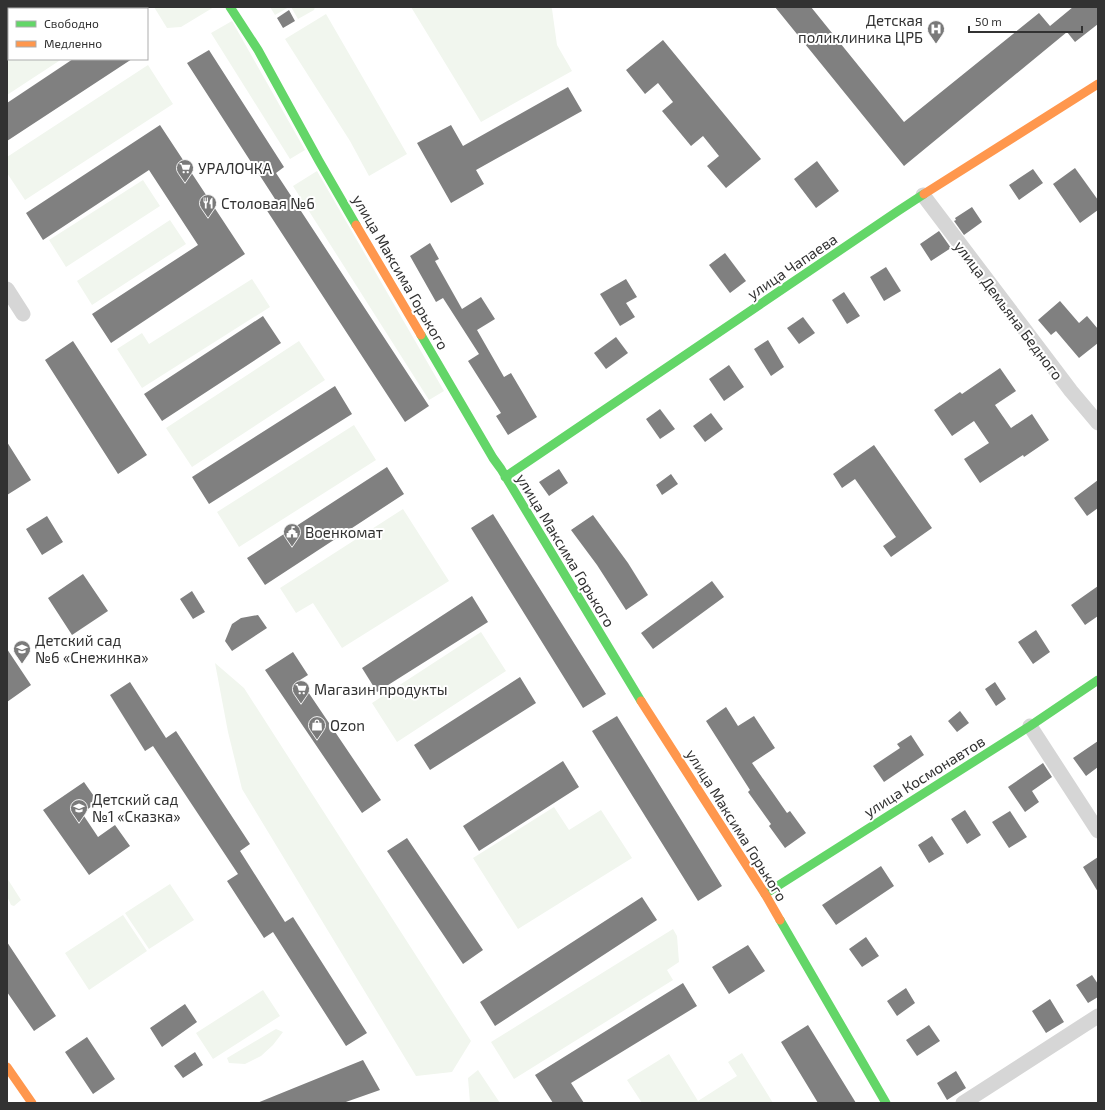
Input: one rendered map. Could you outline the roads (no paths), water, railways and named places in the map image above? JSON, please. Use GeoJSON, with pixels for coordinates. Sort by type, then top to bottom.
{"type":"FeatureCollection","features":[{"type":"Feature","properties":{"kind":"street","name":"улица Максима Горького"},"geometry":{"type":"LineString","coordinates":[[230,7],[258,50],[319,161],[505,477],[635,692],[765,894],[886,1103]]}},
{"type":"Feature","properties":{"kind":"street","name":"улица Чапаева"},"geometry":{"type":"LineString","coordinates":[[505,477],[922,195],[1098,84]]}},
{"type":"Feature","properties":{"kind":"street","name":"улица Демьяна Бедного"},"geometry":{"type":"LineString","coordinates":[[922,195],[1071,391],[1098,423]]}},
{"type":"Feature","properties":{"kind":"street"},"geometry":{"type":"LineString","coordinates":[[7,289],[23,314]]}},
{"type":"Feature","properties":{"kind":"street","name":"улица Космонавтов"},"geometry":{"type":"LineString","coordinates":[[765,894],[1030,726],[1098,680]]}},
{"type":"Feature","properties":{"kind":"street"},"geometry":{"type":"LineString","coordinates":[[1030,726],[1098,831]]}},
{"type":"Feature","properties":{"kind":"street"},"geometry":{"type":"LineString","coordinates":[[964,1103],[1098,1016]]}},
{"type":"Feature","properties":{"kind":"street"},"geometry":{"type":"LineString","coordinates":[[7,1067],[32,1103]]}},
{"type":"Feature","properties":{"kind":"place","name":"Детская поликлиника ЦРБ"},"geometry":{"type":"Point","coordinates":[936,44]}},
{"type":"Feature","properties":{"kind":"place","name":"УРАЛОЧКА"},"geometry":{"type":"Point","coordinates":[185,183]}},
{"type":"Feature","properties":{"kind":"place","name":"Столовая №6"},"geometry":{"type":"Point","coordinates":[208,218]}},
{"type":"Feature","properties":{"kind":"place","name":"Военкомат"},"geometry":{"type":"Point","coordinates":[292,547]}},
{"type":"Feature","properties":{"kind":"place","name":"Детский сад №6 «Снежинка»"},"geometry":{"type":"Point","coordinates":[22,664]}},
{"type":"Feature","properties":{"kind":"place","name":"Магазин продукты"},"geometry":{"type":"Point","coordinates":[301,704]}},
{"type":"Feature","properties":{"kind":"place","name":"Ozon"},"geometry":{"type":"Point","coordinates":[317,740]}},
{"type":"Feature","properties":{"kind":"place","name":"Детский сад №1 «Сказка»"},"geometry":{"type":"Point","coordinates":[79,823]}}]}
